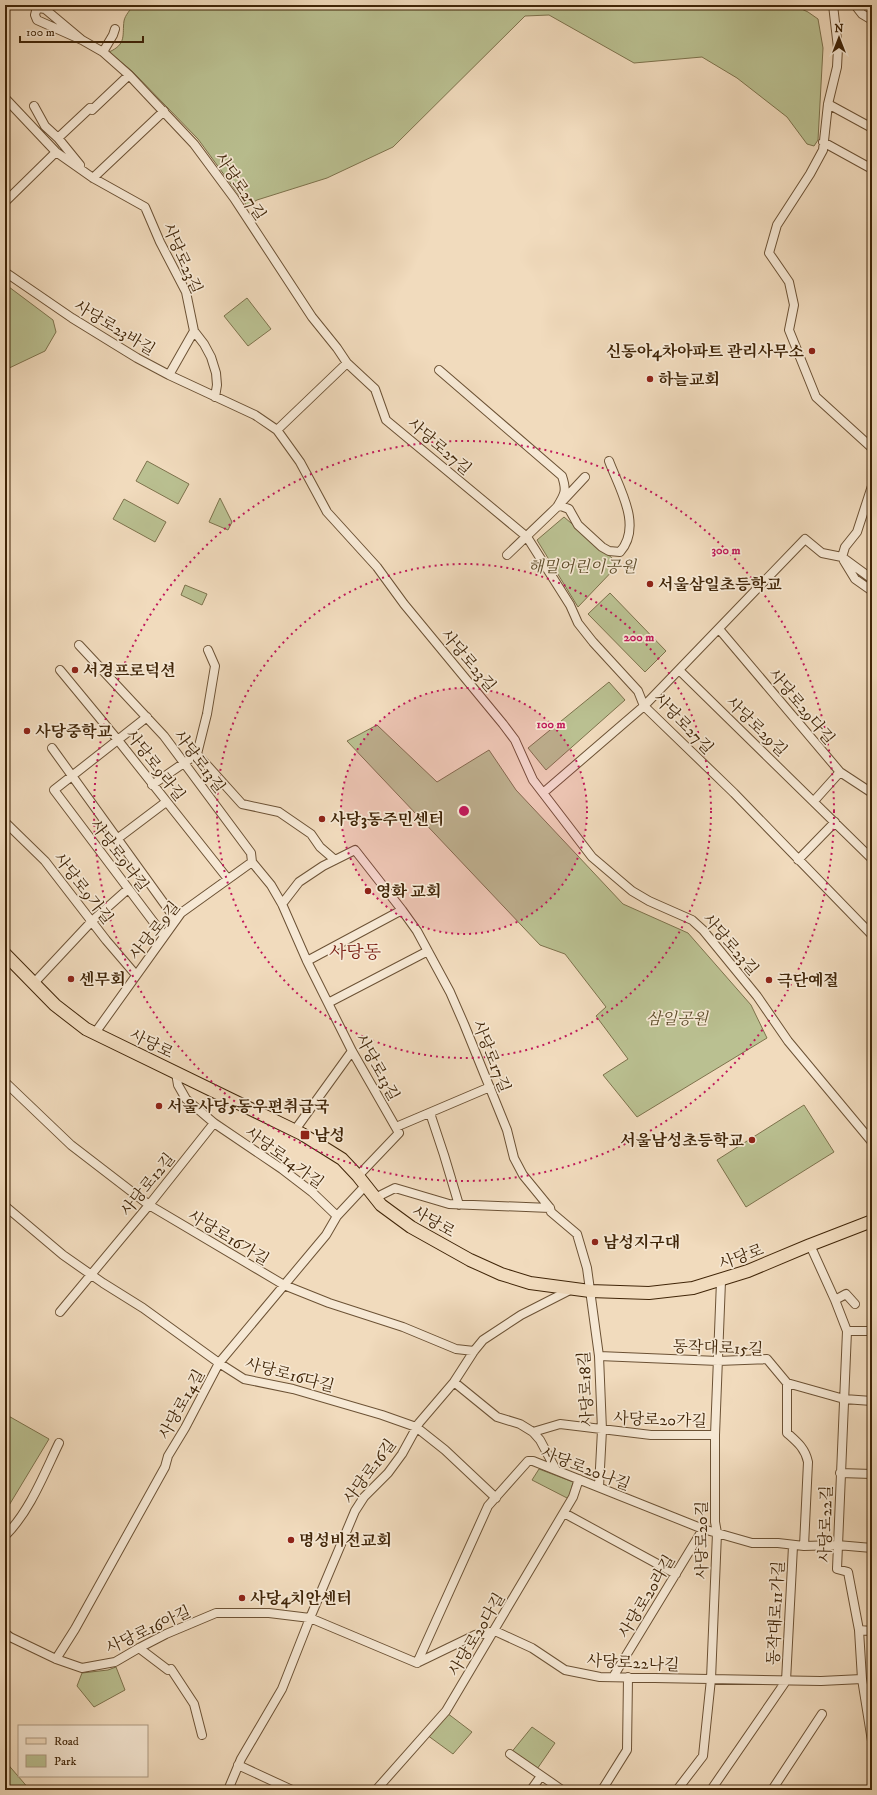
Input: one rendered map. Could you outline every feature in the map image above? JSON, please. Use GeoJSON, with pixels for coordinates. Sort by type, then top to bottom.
{"type":"FeatureCollection","features":[{"type":"Feature","properties":{"kind":"main road","name":"사당로"},"geometry":{"type":"LineString","coordinates":[[5,954],[66,1014],[95,1033],[295,1130],[333,1152],[362,1181],[376,1198],[401,1221],[470,1260],[500,1274],[530,1283],[590,1291],[650,1293],[671,1292],[748,1272],[810,1245],[872,1221]]}},
{"type":"Feature","properties":{"kind":"street"},"geometry":{"type":"LineString","coordinates":[[833,5],[838,48],[837,67],[828,104],[823,150],[810,174],[778,225],[769,253],[789,282],[794,305],[789,330],[816,397],[872,448]]}},
{"type":"Feature","properties":{"kind":"street"},"geometry":{"type":"LineString","coordinates":[[855,5],[862,14],[872,20]]}},
{"type":"Feature","properties":{"kind":"street","name":"사당로27길"},"geometry":{"type":"LineString","coordinates":[[82,40],[45,9],[40,8],[36,11],[35,15],[37,20],[82,40],[103,52],[129,75],[194,144],[217,174],[312,317],[347,363],[376,389],[386,420],[528,537],[570,605],[578,623],[593,642],[638,691],[644,706],[734,794],[872,935]]}},
{"type":"Feature","properties":{"kind":"street"},"geometry":{"type":"LineString","coordinates":[[103,52],[115,29]]}},
{"type":"Feature","properties":{"kind":"street"},"geometry":{"type":"LineString","coordinates":[[58,138],[90,108],[92,110],[129,75]]}},
{"type":"Feature","properties":{"kind":"street","name":"사당로23길"},"geometry":{"type":"LineString","coordinates":[[5,98],[56,152],[93,178],[145,206],[160,242],[186,292],[191,324],[194,331],[204,344],[216,373],[217,385],[215,397],[255,415],[277,430],[300,462],[327,512],[377,567],[404,604],[516,740],[533,780],[592,857],[632,891],[649,901],[692,920],[709,936],[757,996],[788,1041],[871,1139]]}},
{"type":"Feature","properties":{"kind":"street"},"geometry":{"type":"LineString","coordinates":[[828,104],[872,128]]}},
{"type":"Feature","properties":{"kind":"street"},"geometry":{"type":"LineString","coordinates":[[34,106],[45,126],[58,138],[86,172]]}},
{"type":"Feature","properties":{"kind":"street"},"geometry":{"type":"LineString","coordinates":[[93,178],[164,111]]}},
{"type":"Feature","properties":{"kind":"street"},"geometry":{"type":"LineString","coordinates":[[824,142],[872,169]]}},
{"type":"Feature","properties":{"kind":"street"},"geometry":{"type":"LineString","coordinates":[[5,202],[19,186],[32,177],[56,152]]}},
{"type":"Feature","properties":{"kind":"street","name":"사당로23바길"},"geometry":{"type":"LineString","coordinates":[[5,272],[72,318],[169,376],[215,397]]}},
{"type":"Feature","properties":{"kind":"street"},"geometry":{"type":"LineString","coordinates":[[169,376],[194,331]]}},
{"type":"Feature","properties":{"kind":"street"},"geometry":{"type":"LineString","coordinates":[[277,430],[347,363]]}},
{"type":"Feature","properties":{"kind":"street"},"geometry":{"type":"LineString","coordinates":[[440,370],[562,476],[566,487],[565,494],[557,507]]}},
{"type":"Feature","properties":{"kind":"street"},"geometry":{"type":"LineString","coordinates":[[557,507],[561,506],[569,509],[578,525],[602,547],[609,551],[620,552],[627,544],[631,532],[630,518],[609,461]]}},
{"type":"Feature","properties":{"kind":"street"},"geometry":{"type":"LineString","coordinates":[[507,555],[528,537],[585,477]]}},
{"type":"Feature","properties":{"kind":"street"},"geometry":{"type":"LineString","coordinates":[[872,486],[857,532],[845,546],[842,557],[855,578],[872,591]]}},
{"type":"Feature","properties":{"kind":"street"},"geometry":{"type":"LineString","coordinates":[[543,793],[644,706],[680,671],[805,539],[822,553],[842,557],[872,579]]}},
{"type":"Feature","properties":{"kind":"street","name":"사당로29다길"},"geometry":{"type":"LineString","coordinates":[[719,629],[840,772],[872,793]]}},
{"type":"Feature","properties":{"kind":"street","name":"사당로13길"},"geometry":{"type":"LineString","coordinates":[[80,645],[164,736],[251,853],[252,862],[271,885],[282,904],[307,961],[352,1051],[396,1127]]}},
{"type":"Feature","properties":{"kind":"street"},"geometry":{"type":"LineString","coordinates":[[152,785],[183,762],[197,754],[207,714],[215,666],[208,650]]}},
{"type":"Feature","properties":{"kind":"street","name":"사당로9라길"},"geometry":{"type":"LineString","coordinates":[[60,670],[228,879]]}},
{"type":"Feature","properties":{"kind":"street","name":"사당로29길"},"geometry":{"type":"LineString","coordinates":[[680,671],[872,859]]}},
{"type":"Feature","properties":{"kind":"street"},"geometry":{"type":"LineString","coordinates":[[72,777],[117,739],[147,717]]}},
{"type":"Feature","properties":{"kind":"street"},"geometry":{"type":"LineString","coordinates":[[52,748],[176,920]]}},
{"type":"Feature","properties":{"kind":"street"},"geometry":{"type":"LineString","coordinates":[[197,754],[242,804],[279,812],[311,834],[320,847],[339,858],[299,882],[282,904]]}},
{"type":"Feature","properties":{"kind":"street"},"geometry":{"type":"LineString","coordinates":[[814,801],[840,772]]}},
{"type":"Feature","properties":{"kind":"street","name":"사당로9나길"},"geometry":{"type":"LineString","coordinates":[[72,777],[54,790],[164,936]]}},
{"type":"Feature","properties":{"kind":"street"},"geometry":{"type":"LineString","coordinates":[[117,839],[166,802]]}},
{"type":"Feature","properties":{"kind":"street","name":"사당로9가길"},"geometry":{"type":"LineString","coordinates":[[5,822],[46,861],[136,975]]}},
{"type":"Feature","properties":{"kind":"street"},"geometry":{"type":"LineString","coordinates":[[798,860],[835,822]]}},
{"type":"Feature","properties":{"kind":"street","name":"사당로17길"},"geometry":{"type":"LineString","coordinates":[[339,858],[355,850],[417,931],[450,992],[507,1130],[514,1158],[523,1175],[550,1208],[551,1212],[577,1234],[587,1268],[590,1291]]}},
{"type":"Feature","properties":{"kind":"street","name":"사당로9길"},"geometry":{"type":"LineString","coordinates":[[95,1033],[181,913],[252,862]]}},
{"type":"Feature","properties":{"kind":"street"},"geometry":{"type":"LineString","coordinates":[[34,984],[92,921],[128,889]]}},
{"type":"Feature","properties":{"kind":"street"},"geometry":{"type":"LineString","coordinates":[[307,961],[402,910]]}},
{"type":"Feature","properties":{"kind":"street"},"geometry":{"type":"LineString","coordinates":[[328,1004],[428,951]]}},
{"type":"Feature","properties":{"kind":"street"},"geometry":{"type":"LineString","coordinates":[[295,1130],[352,1051]]}},
{"type":"Feature","properties":{"kind":"street"},"geometry":{"type":"LineString","coordinates":[[176,1073],[178,1085],[186,1098],[214,1123]]}},
{"type":"Feature","properties":{"kind":"street","name":"사당로16가길"},"geometry":{"type":"LineString","coordinates":[[5,1082],[71,1145],[149,1205],[284,1285],[329,1303],[403,1327],[456,1349],[474,1351]]}},
{"type":"Feature","properties":{"kind":"street"},"geometry":{"type":"LineString","coordinates":[[362,1181],[399,1133],[396,1127],[490,1087]]}},
{"type":"Feature","properties":{"kind":"street"},"geometry":{"type":"LineString","coordinates":[[430,1113],[459,1205]]}},
{"type":"Feature","properties":{"kind":"street","name":"사당로12길"},"geometry":{"type":"LineString","coordinates":[[60,1312],[149,1205],[214,1123]]}},
{"type":"Feature","properties":{"kind":"street","name":"사당로14가길"},"geometry":{"type":"LineString","coordinates":[[214,1123],[282,1169],[312,1192],[337,1216]]}},
{"type":"Feature","properties":{"kind":"street","name":"사당로14길"},"geometry":{"type":"LineString","coordinates":[[56,1659],[76,1629],[165,1467],[168,1456],[185,1428],[219,1363],[326,1235],[337,1216],[362,1181]]}},
{"type":"Feature","properties":{"kind":"street"},"geometry":{"type":"LineString","coordinates":[[376,1198],[395,1188],[449,1204],[550,1208]]}},
{"type":"Feature","properties":{"kind":"street","name":"사당로16다길"},"geometry":{"type":"LineString","coordinates":[[5,1206],[63,1255],[144,1308],[219,1363],[244,1379],[293,1389],[382,1415],[416,1428],[445,1450],[496,1498]]}},
{"type":"Feature","properties":{"kind":"street","name":"사당로22길"},"geometry":{"type":"LineString","coordinates":[[810,1245],[835,1300],[847,1331],[837,1570],[848,1572],[859,1630],[862,1679],[872,1741]]}},
{"type":"Feature","properties":{"kind":"street","name":"사당로20길"},"geometry":{"type":"LineString","coordinates":[[677,1790],[703,1756],[711,1679],[717,1533],[715,1522],[715,1435],[721,1280]]}},
{"type":"Feature","properties":{"kind":"street","name":"사당로16길"},"geometry":{"type":"LineString","coordinates":[[228,1790],[238,1765],[282,1690],[310,1618],[355,1511],[364,1497],[388,1473],[402,1454],[416,1428],[454,1382],[483,1340],[521,1315],[572,1289]]}},
{"type":"Feature","properties":{"kind":"street","name":"사당로18길"},"geometry":{"type":"LineString","coordinates":[[590,1291],[599,1356],[602,1430],[599,1487]]}},
{"type":"Feature","properties":{"kind":"street"},"geometry":{"type":"LineString","coordinates":[[835,1300],[846,1294],[855,1304]]}},
{"type":"Feature","properties":{"kind":"street"},"geometry":{"type":"LineString","coordinates":[[847,1331],[872,1332]]}},
{"type":"Feature","properties":{"kind":"street","name":"동작대로15길"},"geometry":{"type":"LineString","coordinates":[[599,1356],[718,1361],[767,1359],[787,1383]]}},
{"type":"Feature","properties":{"kind":"street"},"geometry":{"type":"LineString","coordinates":[[454,1382],[497,1418],[520,1424],[533,1432],[540,1440],[556,1470]]}},
{"type":"Feature","properties":{"kind":"street"},"geometry":{"type":"LineString","coordinates":[[804,1546],[808,1462],[806,1453],[800,1444],[787,1433],[787,1383],[844,1399],[872,1401]]}},
{"type":"Feature","properties":{"kind":"street","name":"사당로20가길"},"geometry":{"type":"LineString","coordinates":[[533,1432],[560,1424],[651,1435],[715,1435]]}},
{"type":"Feature","properties":{"kind":"street"},"geometry":{"type":"LineString","coordinates":[[5,1536],[13,1528],[36,1491],[59,1443]]}},
{"type":"Feature","properties":{"kind":"street","name":"사당로20나길"},"geometry":{"type":"LineString","coordinates":[[417,1663],[488,1506],[528,1461],[533,1461],[703,1529],[752,1543],[778,1543],[793,1546],[837,1545],[872,1548]]}},
{"type":"Feature","properties":{"kind":"street"},"geometry":{"type":"LineString","coordinates":[[840,1473],[872,1474]]}},
{"type":"Feature","properties":{"kind":"street","name":"사당로20다길"},"geometry":{"type":"LineString","coordinates":[[376,1790],[446,1711],[564,1513],[573,1497],[579,1479]]}},
{"type":"Feature","properties":{"kind":"street"},"geometry":{"type":"LineString","coordinates":[[564,1513],[676,1574]]}},
{"type":"Feature","properties":{"kind":"street","name":"사당로20라길"},"geometry":{"type":"LineString","coordinates":[[613,1677],[703,1529]]}},
{"type":"Feature","properties":{"kind":"street","name":"동작대로11가길"},"geometry":{"type":"LineString","coordinates":[[786,1681],[793,1546]]}},
{"type":"Feature","properties":{"kind":"street","name":"사당로16아길"},"geometry":{"type":"LineString","coordinates":[[5,1633],[10,1637],[56,1659],[82,1668],[108,1665],[139,1648],[216,1613],[269,1613],[310,1618]]}},
{"type":"Feature","properties":{"kind":"street"},"geometry":{"type":"LineString","coordinates":[[310,1618],[417,1663],[475,1635],[494,1631]]}},
{"type":"Feature","properties":{"kind":"street"},"geometry":{"type":"LineString","coordinates":[[859,1630],[872,1631]]}},
{"type":"Feature","properties":{"kind":"street","name":"사당로22나길"},"geometry":{"type":"LineString","coordinates":[[494,1631],[532,1648],[565,1670],[600,1677],[786,1681],[862,1679]]}},
{"type":"Feature","properties":{"kind":"street"},"geometry":{"type":"LineString","coordinates":[[139,1648],[170,1669],[194,1704],[202,1735]]}},
{"type":"Feature","properties":{"kind":"street"},"geometry":{"type":"LineString","coordinates":[[602,1790],[627,1750],[628,1677]]}},
{"type":"Feature","properties":{"kind":"street"},"geometry":{"type":"LineString","coordinates":[[711,1790],[786,1681]]}},
{"type":"Feature","properties":{"kind":"street"},"geometry":{"type":"LineString","coordinates":[[772,1790],[822,1714]]}},
{"type":"Feature","properties":{"kind":"street"},"geometry":{"type":"LineString","coordinates":[[510,1754],[562,1790]]}},
{"type":"Feature","properties":{"kind":"street"},"geometry":{"type":"LineString","coordinates":[[238,1765],[292,1790]]}},
{"type":"Feature","properties":{"kind":"street"},"geometry":{"type":"LineString","coordinates":[[531,1790],[541,1776]]}},
{"type":"Feature","properties":{"kind":"green space"},"geometry":{"type":"Polygon","coordinates":[[[134,5],[793,5],[808,12],[818,19],[823,48],[818,140],[814,146],[807,144],[787,117],[737,78],[702,57],[634,63],[549,15],[525,16],[393,147],[327,178],[257,200],[247,206],[198,139],[132,71],[109,52],[119,46],[123,35],[125,19],[128,12],[134,5]]]}},
{"type":"Feature","properties":{"kind":"green space"},"geometry":{"type":"Polygon","coordinates":[[[5,284],[53,320],[56,332],[45,351],[5,370],[5,284]]]}},
{"type":"Feature","properties":{"kind":"green space"},"geometry":{"type":"Polygon","coordinates":[[[247,298],[271,329],[248,346],[224,316],[247,298]]]}},
{"type":"Feature","properties":{"kind":"green space"},"geometry":{"type":"Polygon","coordinates":[[[147,461],[189,484],[178,504],[136,481],[147,461]]]}},
{"type":"Feature","properties":{"kind":"green space"},"geometry":{"type":"Polygon","coordinates":[[[220,498],[232,522],[228,530],[209,522],[220,498]]]}},
{"type":"Feature","properties":{"kind":"green space"},"geometry":{"type":"Polygon","coordinates":[[[124,499],[166,522],[155,542],[113,519],[124,499]]]}},
{"type":"Feature","properties":{"kind":"green space","name":"해밀어린이공원"},"geometry":{"type":"Polygon","coordinates":[[[564,517],[619,564],[578,607],[537,540],[564,517]]]}},
{"type":"Feature","properties":{"kind":"green space"},"geometry":{"type":"Polygon","coordinates":[[[185,585],[207,594],[202,605],[181,595],[185,585]]]}},
{"type":"Feature","properties":{"kind":"green space"},"geometry":{"type":"Polygon","coordinates":[[[610,593],[666,651],[645,672],[588,614],[610,593]]]}},
{"type":"Feature","properties":{"kind":"green space"},"geometry":{"type":"Polygon","coordinates":[[[609,682],[625,700],[546,770],[528,748],[609,682]]]}},
{"type":"Feature","properties":{"kind":"green space","name":"삼일공원"},"geometry":{"type":"Polygon","coordinates":[[[377,725],[437,782],[489,750],[516,790],[623,904],[688,933],[751,1005],[767,1038],[637,1117],[603,1075],[628,1059],[596,1016],[606,1007],[565,954],[540,945],[347,741],[377,725]]]}},
{"type":"Feature","properties":{"kind":"green space"},"geometry":{"type":"Polygon","coordinates":[[[804,1105],[834,1152],[746,1207],[717,1160],[804,1105]]]}},
{"type":"Feature","properties":{"kind":"green space"},"geometry":{"type":"Polygon","coordinates":[[[5,1414],[49,1439],[5,1512],[5,1414]]]}},
{"type":"Feature","properties":{"kind":"green space"},"geometry":{"type":"Polygon","coordinates":[[[539,1469],[573,1482],[569,1499],[532,1480],[539,1469]]]}},
{"type":"Feature","properties":{"kind":"green space"},"geometry":{"type":"Polygon","coordinates":[[[116,1667],[125,1690],[94,1707],[77,1686],[82,1673],[108,1670],[116,1667]]]}},
{"type":"Feature","properties":{"kind":"green space"},"geometry":{"type":"Polygon","coordinates":[[[447,1713],[472,1732],[453,1754],[427,1735],[447,1713]]]}},
{"type":"Feature","properties":{"kind":"green space"},"geometry":{"type":"Polygon","coordinates":[[[532,1727],[555,1743],[535,1772],[510,1754],[532,1727]]]}},
{"type":"Feature","properties":{"kind":"green space"},"geometry":{"type":"Polygon","coordinates":[[[5,1761],[30,1790],[5,1790],[5,1761]]]}},
{"type":"Feature","properties":{"kind":"place","name":"신동아4차아파트 관리사무소"},"geometry":{"type":"Point","coordinates":[812,351]}},
{"type":"Feature","properties":{"kind":"place","name":"하늘교회"},"geometry":{"type":"Point","coordinates":[650,379]}},
{"type":"Feature","properties":{"kind":"place","name":"서울삼일초등학교"},"geometry":{"type":"Point","coordinates":[650,584]}},
{"type":"Feature","properties":{"kind":"place","name":"서경프로덕션"},"geometry":{"type":"Point","coordinates":[75,670]}},
{"type":"Feature","properties":{"kind":"place","name":"사당중학교"},"geometry":{"type":"Point","coordinates":[27,731]}},
{"type":"Feature","properties":{"kind":"place","name":"사당3동주민센터"},"geometry":{"type":"Point","coordinates":[322,819]}},
{"type":"Feature","properties":{"kind":"place","name":"영화 교회"},"geometry":{"type":"Point","coordinates":[368,891]}},
{"type":"Feature","properties":{"kind":"place","name":"센무회"},"geometry":{"type":"Point","coordinates":[71,979]}},
{"type":"Feature","properties":{"kind":"place","name":"극단예절"},"geometry":{"type":"Point","coordinates":[769,980]}},
{"type":"Feature","properties":{"kind":"place","name":"서울사당5동우편취급국"},"geometry":{"type":"Point","coordinates":[159,1106]}},
{"type":"Feature","properties":{"kind":"place","name":"남성"},"geometry":{"type":"Point","coordinates":[305,1135]}},
{"type":"Feature","properties":{"kind":"place","name":"서울남성초등학교"},"geometry":{"type":"Point","coordinates":[752,1140]}},
{"type":"Feature","properties":{"kind":"place","name":"남성지구대"},"geometry":{"type":"Point","coordinates":[595,1242]}},
{"type":"Feature","properties":{"kind":"place","name":"명성비전교회"},"geometry":{"type":"Point","coordinates":[291,1540]}},
{"type":"Feature","properties":{"kind":"place","name":"사당4치안센터"},"geometry":{"type":"Point","coordinates":[242,1598]}},
{"type":"Feature","properties":{"kind":"district","name":"사당동"},"geometry":{"type":"Point","coordinates":[355,952]}}]}
